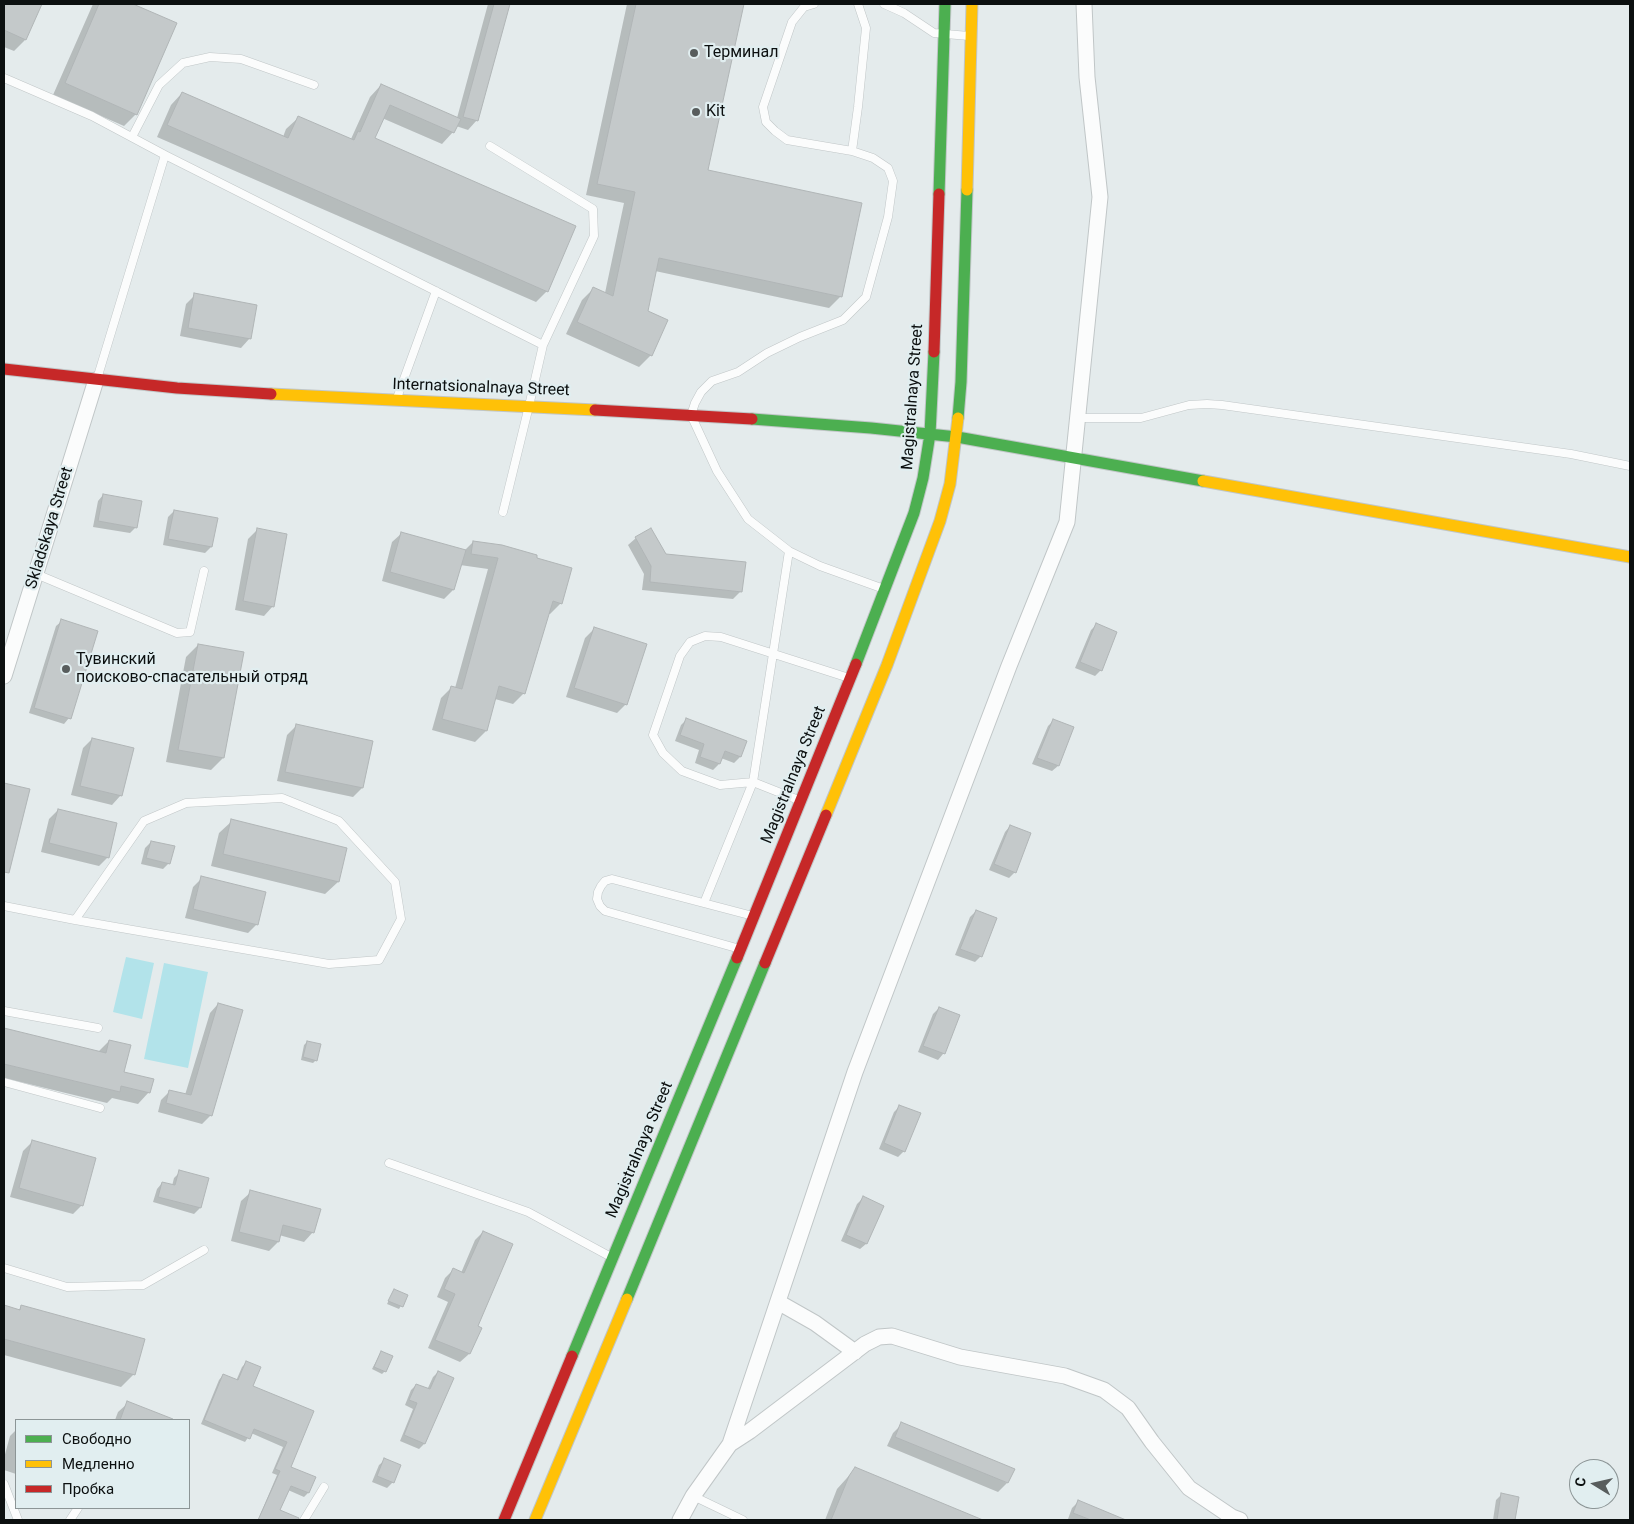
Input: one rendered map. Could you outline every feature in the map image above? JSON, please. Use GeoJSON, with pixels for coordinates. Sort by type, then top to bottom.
{"type":"FeatureCollection","features":[{"type":"Feature","properties":{"kind":"main road","name":"Magistralnaya Street"},"geometry":{"type":"LineString","coordinates":[[504,1520],[755,916],[851,678],[914,513],[923,478],[930,434],[945,4]]}},
{"type":"Feature","properties":{"kind":"main road"},"geometry":{"type":"LineString","coordinates":[[535,1520],[887,665],[940,521],[950,484],[957,437],[961,382],[972,4]]}},
{"type":"Feature","properties":{"kind":"main road","name":"Internatsionalnaya Street"},"geometry":{"type":"LineString","coordinates":[[4,369],[177,388],[691,415],[871,428],[957,437],[1630,557]]}},
{"type":"Feature","properties":{"kind":"street"},"geometry":{"type":"LineString","coordinates":[[680,1520],[692,1496],[730,1444],[855,1072],[1009,666],[1067,522],[1100,197],[1087,77],[1084,4]]}},
{"type":"Feature","properties":{"kind":"street","name":"Skladskaya Street"},"geometry":{"type":"LineString","coordinates":[[4,676],[96,380]]}},
{"type":"Feature","properties":{"kind":"street"},"geometry":{"type":"LineString","coordinates":[[778,1302],[815,1323],[855,1352]]}},
{"type":"Feature","properties":{"kind":"street"},"geometry":{"type":"LineString","coordinates":[[730,1444],[865,1344],[879,1337],[892,1336],[960,1357],[1065,1376],[1104,1390],[1128,1408],[1152,1442],[1189,1488],[1235,1519]]}},
{"type":"Feature","properties":{"kind":"lane"},"geometry":{"type":"LineString","coordinates":[[814,4],[804,7],[792,22],[763,107],[766,122],[775,132],[787,140],[852,151],[873,158],[888,168],[893,181],[888,217],[866,297],[843,320],[766,353],[738,372],[712,381],[701,392],[691,415],[717,471],[748,519],[790,551],[820,566],[886,589]]}},
{"type":"Feature","properties":{"kind":"lane"},"geometry":{"type":"LineString","coordinates":[[852,151],[866,28],[858,4]]}},
{"type":"Feature","properties":{"kind":"lane"},"geometry":{"type":"LineString","coordinates":[[884,4],[904,13],[934,33],[971,36]]}},
{"type":"Feature","properties":{"kind":"lane"},"geometry":{"type":"LineString","coordinates":[[132,138],[159,85],[183,63],[210,57],[241,59],[314,85]]}},
{"type":"Feature","properties":{"kind":"lane"},"geometry":{"type":"LineString","coordinates":[[4,78],[92,116],[165,155],[543,345]]}},
{"type":"Feature","properties":{"kind":"lane"},"geometry":{"type":"LineString","coordinates":[[490,146],[593,209],[594,236],[543,345],[502,512]]}},
{"type":"Feature","properties":{"kind":"lane"},"geometry":{"type":"LineString","coordinates":[[96,380],[165,155]]}},
{"type":"Feature","properties":{"kind":"lane"},"geometry":{"type":"LineString","coordinates":[[396,401],[436,292]]}},
{"type":"Feature","properties":{"kind":"lane"},"geometry":{"type":"LineString","coordinates":[[1078,418],[1141,418],[1188,405],[1222,405],[1571,454],[1630,466]]}},
{"type":"Feature","properties":{"kind":"lane"},"geometry":{"type":"LineString","coordinates":[[704,903],[753,782],[790,551]]}},
{"type":"Feature","properties":{"kind":"lane"},"geometry":{"type":"LineString","coordinates":[[36,574],[177,633],[190,632],[204,571]]}},
{"type":"Feature","properties":{"kind":"lane"},"geometry":{"type":"LineString","coordinates":[[801,802],[753,782],[720,785],[682,771],[663,753],[653,735],[680,656],[690,642],[705,636],[721,637],[851,678]]}},
{"type":"Feature","properties":{"kind":"lane"},"geometry":{"type":"LineString","coordinates":[[4,906],[75,920],[329,964],[379,960],[401,919],[395,882],[339,821],[282,798],[186,803],[144,821],[75,920]]}},
{"type":"Feature","properties":{"kind":"lane"},"geometry":{"type":"LineString","coordinates":[[741,950],[605,911],[597,899],[601,886],[605,881],[612,879],[755,916]]}},
{"type":"Feature","properties":{"kind":"lane"},"geometry":{"type":"LineString","coordinates":[[4,1011],[98,1028]]}},
{"type":"Feature","properties":{"kind":"lane"},"geometry":{"type":"LineString","coordinates":[[4,1082],[100,1108]]}},
{"type":"Feature","properties":{"kind":"lane"},"geometry":{"type":"LineString","coordinates":[[389,1163],[528,1212],[613,1258]]}},
{"type":"Feature","properties":{"kind":"lane"},"geometry":{"type":"LineString","coordinates":[[4,1268],[67,1287],[143,1285],[204,1250]]}},
{"type":"Feature","properties":{"kind":"lane"},"geometry":{"type":"LineString","coordinates":[[4,1484],[18,1520]]}},
{"type":"Feature","properties":{"kind":"lane"},"geometry":{"type":"LineString","coordinates":[[304,1520],[324,1487]]}},
{"type":"Feature","properties":{"kind":"lane"},"geometry":{"type":"LineString","coordinates":[[692,1496],[743,1520]]}},
{"type":"Feature","properties":{"kind":"lane"},"geometry":{"type":"LineString","coordinates":[[70,1520],[77,1509]]}},
{"type":"Feature","properties":{"kind":"shaded area"},"geometry":{"type":"Polygon","coordinates":[[[126,957],[154,963],[142,1019],[113,1012],[126,957]]]}},
{"type":"Feature","properties":{"kind":"shaded area"},"geometry":{"type":"Polygon","coordinates":[[[164,963],[208,972],[188,1068],[144,1059],[164,963]]]}},
{"type":"Feature","properties":{"kind":"building"},"geometry":{"type":"Polygon","coordinates":[[[4,4],[42,4],[26,40],[4,30],[4,4]]]}},
{"type":"Feature","properties":{"kind":"building"},"geometry":{"type":"Polygon","coordinates":[[[99,4],[133,4],[177,23],[137,115],[65,83],[99,4]]]}},
{"type":"Feature","properties":{"kind":"building"},"geometry":{"type":"Polygon","coordinates":[[[494,4],[510,4],[478,121],[463,117],[494,4]]]}},
{"type":"Feature","properties":{"kind":"building"},"geometry":{"type":"Polygon","coordinates":[[[636,4],[744,4],[708,170],[862,203],[842,297],[659,258],[648,311],[668,320],[652,356],[577,322],[593,287],[613,296],[635,192],[597,184],[636,4]]]}},
{"type":"Feature","properties":{"kind":"building"},"geometry":{"type":"Polygon","coordinates":[[[381,84],[461,119],[454,133],[390,105],[375,138],[576,226],[548,292],[167,125],[182,92],[288,138],[298,116],[354,140],[358,131],[360,132],[381,84]]]}},
{"type":"Feature","properties":{"kind":"building"},"geometry":{"type":"Polygon","coordinates":[[[194,293],[257,305],[251,339],[188,328],[194,293]]]}},
{"type":"Feature","properties":{"kind":"building"},"geometry":{"type":"Polygon","coordinates":[[[103,494],[142,501],[137,528],[98,521],[103,494]]]}},
{"type":"Feature","properties":{"kind":"building"},"geometry":{"type":"Polygon","coordinates":[[[174,510],[218,518],[212,547],[168,539],[174,510]]]}},
{"type":"Feature","properties":{"kind":"building"},"geometry":{"type":"Polygon","coordinates":[[[257,528],[287,534],[274,607],[243,601],[257,528]]]}},
{"type":"Feature","properties":{"kind":"building"},"geometry":{"type":"Polygon","coordinates":[[[651,528],[666,554],[746,562],[742,592],[650,582],[651,566],[635,537],[651,528]]]}},
{"type":"Feature","properties":{"kind":"building"},"geometry":{"type":"Polygon","coordinates":[[[401,532],[466,550],[454,590],[390,572],[401,532]]]}},
{"type":"Feature","properties":{"kind":"building"},"geometry":{"type":"Polygon","coordinates":[[[473,541],[502,545],[572,568],[562,604],[553,601],[525,694],[499,686],[487,731],[442,719],[451,686],[462,689],[498,558],[471,554],[473,541]]]}},
{"type":"Feature","properties":{"kind":"building","name":"Тувинский поисково-спасательный отряд"},"geometry":{"type":"Polygon","coordinates":[[[61,619],[98,631],[71,719],[34,708],[61,619]]]}},
{"type":"Feature","properties":{"kind":"building"},"geometry":{"type":"Polygon","coordinates":[[[1096,623],[1117,632],[1102,671],[1080,662],[1096,623]]]}},
{"type":"Feature","properties":{"kind":"building"},"geometry":{"type":"Polygon","coordinates":[[[594,627],[647,644],[627,705],[574,688],[594,627]]]}},
{"type":"Feature","properties":{"kind":"building"},"geometry":{"type":"Polygon","coordinates":[[[198,644],[244,652],[224,758],[178,750],[198,644]]]}},
{"type":"Feature","properties":{"kind":"building"},"geometry":{"type":"Polygon","coordinates":[[[686,718],[747,741],[741,757],[725,751],[720,764],[700,757],[704,744],[680,735],[686,718]]]}},
{"type":"Feature","properties":{"kind":"building"},"geometry":{"type":"Polygon","coordinates":[[[1053,719],[1074,727],[1059,766],[1037,758],[1053,719]]]}},
{"type":"Feature","properties":{"kind":"building"},"geometry":{"type":"Polygon","coordinates":[[[296,724],[373,741],[363,788],[285,772],[296,724]]]}},
{"type":"Feature","properties":{"kind":"building"},"geometry":{"type":"Polygon","coordinates":[[[92,738],[134,748],[122,796],[80,786],[92,738]]]}},
{"type":"Feature","properties":{"kind":"building"},"geometry":{"type":"Polygon","coordinates":[[[4,783],[30,789],[9,873],[4,872],[4,783]]]}},
{"type":"Feature","properties":{"kind":"building"},"geometry":{"type":"Polygon","coordinates":[[[58,809],[117,823],[109,858],[49,843],[58,809]]]}},
{"type":"Feature","properties":{"kind":"building"},"geometry":{"type":"Polygon","coordinates":[[[231,819],[347,848],[339,882],[223,854],[231,819]]]}},
{"type":"Feature","properties":{"kind":"building"},"geometry":{"type":"Polygon","coordinates":[[[1010,825],[1031,833],[1016,873],[994,864],[1010,825]]]}},
{"type":"Feature","properties":{"kind":"building"},"geometry":{"type":"Polygon","coordinates":[[[151,841],[175,846],[170,864],[146,858],[151,841]]]}},
{"type":"Feature","properties":{"kind":"building"},"geometry":{"type":"Polygon","coordinates":[[[201,876],[266,892],[258,925],[193,909],[201,876]]]}},
{"type":"Feature","properties":{"kind":"building"},"geometry":{"type":"Polygon","coordinates":[[[976,910],[997,918],[982,957],[960,949],[976,910]]]}},
{"type":"Feature","properties":{"kind":"building"},"geometry":{"type":"Polygon","coordinates":[[[218,1003],[243,1010],[212,1116],[166,1103],[169,1090],[191,1095],[218,1003]]]}},
{"type":"Feature","properties":{"kind":"building"},"geometry":{"type":"Polygon","coordinates":[[[939,1007],[960,1015],[945,1054],[923,1046],[939,1007]]]}},
{"type":"Feature","properties":{"kind":"building"},"geometry":{"type":"Polygon","coordinates":[[[4,1028],[106,1053],[109,1040],[131,1045],[124,1072],[154,1079],[150,1093],[121,1086],[120,1092],[4,1064],[4,1028]]]}},
{"type":"Feature","properties":{"kind":"building"},"geometry":{"type":"Polygon","coordinates":[[[307,1041],[321,1044],[317,1061],[303,1057],[307,1041]]]}},
{"type":"Feature","properties":{"kind":"building"},"geometry":{"type":"Polygon","coordinates":[[[899,1105],[921,1113],[905,1152],[884,1143],[899,1105]]]}},
{"type":"Feature","properties":{"kind":"building"},"geometry":{"type":"Polygon","coordinates":[[[32,1140],[96,1158],[83,1206],[19,1188],[32,1140]]]}},
{"type":"Feature","properties":{"kind":"building"},"geometry":{"type":"Polygon","coordinates":[[[179,1170],[209,1178],[201,1208],[158,1197],[162,1182],[175,1185],[179,1170]]]}},
{"type":"Feature","properties":{"kind":"building"},"geometry":{"type":"Polygon","coordinates":[[[250,1190],[321,1209],[314,1233],[283,1225],[279,1242],[239,1232],[250,1190]]]}},
{"type":"Feature","properties":{"kind":"building"},"geometry":{"type":"Polygon","coordinates":[[[863,1196],[884,1206],[867,1244],[846,1235],[863,1196]]]}},
{"type":"Feature","properties":{"kind":"building"},"geometry":{"type":"Polygon","coordinates":[[[483,1231],[513,1244],[478,1326],[482,1328],[470,1354],[435,1340],[455,1294],[444,1289],[453,1268],[464,1273],[483,1231]]]}},
{"type":"Feature","properties":{"kind":"building"},"geometry":{"type":"Polygon","coordinates":[[[394,1289],[408,1295],[403,1307],[388,1301],[394,1289]]]}},
{"type":"Feature","properties":{"kind":"building"},"geometry":{"type":"Polygon","coordinates":[[[4,1305],[20,1310],[21,1305],[145,1339],[135,1375],[4,1339],[4,1305]]]}},
{"type":"Feature","properties":{"kind":"building"},"geometry":{"type":"Polygon","coordinates":[[[381,1351],[393,1356],[386,1372],[374,1367],[381,1351]]]}},
{"type":"Feature","properties":{"kind":"building"},"geometry":{"type":"Polygon","coordinates":[[[246,1361],[261,1367],[253,1386],[314,1411],[291,1467],[316,1477],[309,1493],[291,1486],[280,1510],[299,1518],[298,1520],[258,1520],[280,1471],[275,1469],[287,1442],[254,1429],[250,1439],[204,1420],[223,1374],[238,1380],[246,1361]]]}},
{"type":"Feature","properties":{"kind":"building"},"geometry":{"type":"Polygon","coordinates":[[[438,1371],[454,1378],[425,1444],[404,1435],[417,1403],[409,1400],[416,1384],[430,1389],[438,1371]]]}},
{"type":"Feature","properties":{"kind":"building"},"geometry":{"type":"Polygon","coordinates":[[[127,1401],[173,1419],[120,1419],[127,1401]]]}},
{"type":"Feature","properties":{"kind":"building"},"geometry":{"type":"Polygon","coordinates":[[[901,1422],[1015,1469],[1008,1483],[895,1437],[901,1422]]]}},
{"type":"Feature","properties":{"kind":"building"},"geometry":{"type":"Polygon","coordinates":[[[384,1458],[401,1465],[394,1483],[377,1476],[384,1458]]]}},
{"type":"Feature","properties":{"kind":"building"},"geometry":{"type":"Polygon","coordinates":[[[855,1467],[983,1520],[831,1520],[849,1476],[855,1467]]]}},
{"type":"Feature","properties":{"kind":"building"},"geometry":{"type":"Polygon","coordinates":[[[1501,1493],[1519,1497],[1515,1520],[1497,1520],[1501,1493]]]}},
{"type":"Feature","properties":{"kind":"building"},"geometry":{"type":"Polygon","coordinates":[[[1078,1500],[1126,1520],[1091,1520],[1073,1513],[1078,1500]]]}},
{"type":"Feature","properties":{"kind":"traffic: fast"},"geometry":{"type":"LineString","coordinates":[[939,194],[945,4]]}},
{"type":"Feature","properties":{"kind":"traffic: fast"},"geometry":{"type":"LineString","coordinates":[[958,418],[961,382],[967,190]]}},
{"type":"Feature","properties":{"kind":"traffic: fast"},"geometry":{"type":"LineString","coordinates":[[856,664],[914,513],[923,478],[930,434],[934,352]]}},
{"type":"Feature","properties":{"kind":"traffic: fast"},"geometry":{"type":"LineString","coordinates":[[752,419],[957,437],[1203,481]]}},
{"type":"Feature","properties":{"kind":"traffic: fast"},"geometry":{"type":"LineString","coordinates":[[572,1356],[737,958]]}},
{"type":"Feature","properties":{"kind":"traffic: fast"},"geometry":{"type":"LineString","coordinates":[[627,1299],[765,963]]}},
{"type":"Feature","properties":{"kind":"traffic: slow"},"geometry":{"type":"LineString","coordinates":[[967,190],[972,4]]}},
{"type":"Feature","properties":{"kind":"traffic: slow"},"geometry":{"type":"LineString","coordinates":[[271,394],[595,410]]}},
{"type":"Feature","properties":{"kind":"traffic: slow"},"geometry":{"type":"LineString","coordinates":[[826,815],[887,665],[940,521],[950,484],[958,418]]}},
{"type":"Feature","properties":{"kind":"traffic: slow"},"geometry":{"type":"LineString","coordinates":[[1203,481],[1630,557]]}},
{"type":"Feature","properties":{"kind":"traffic: slow"},"geometry":{"type":"LineString","coordinates":[[535,1520],[627,1299]]}},
{"type":"Feature","properties":{"kind":"traffic: jam"},"geometry":{"type":"LineString","coordinates":[[934,352],[939,194]]}},
{"type":"Feature","properties":{"kind":"traffic: jam"},"geometry":{"type":"LineString","coordinates":[[4,369],[177,388],[271,394]]}},
{"type":"Feature","properties":{"kind":"traffic: jam"},"geometry":{"type":"LineString","coordinates":[[595,410],[752,419]]}},
{"type":"Feature","properties":{"kind":"traffic: jam"},"geometry":{"type":"LineString","coordinates":[[737,958],[856,664]]}},
{"type":"Feature","properties":{"kind":"traffic: jam"},"geometry":{"type":"LineString","coordinates":[[765,963],[826,815]]}},
{"type":"Feature","properties":{"kind":"traffic: jam"},"geometry":{"type":"LineString","coordinates":[[504,1520],[572,1356]]}},
{"type":"Feature","properties":{"kind":"place","name":"Терминал"},"geometry":{"type":"Point","coordinates":[694,53]}},
{"type":"Feature","properties":{"kind":"place","name":"Kit"},"geometry":{"type":"Point","coordinates":[696,112]}},
{"type":"Feature","properties":{"kind":"place","name":"Тувинский поисково-спасательный отряд"},"geometry":{"type":"Point","coordinates":[66,669]}}]}
